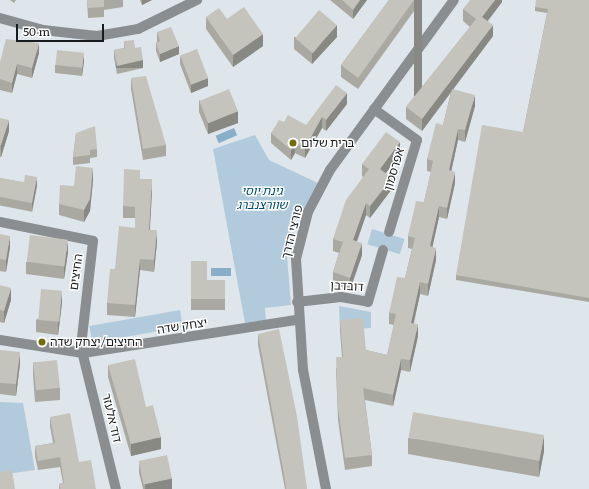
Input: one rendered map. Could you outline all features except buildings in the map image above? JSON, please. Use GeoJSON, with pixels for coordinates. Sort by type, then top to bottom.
{"type":"FeatureCollection","features":[{"type":"Feature","properties":{"kind":"street"},"geometry":{"type":"LineString","coordinates":[[0,18],[43,30],[98,36],[138,29],[197,0]]}},
{"type":"Feature","properties":{"kind":"street","name":"פורצי הדרך"},"geometry":{"type":"LineString","coordinates":[[326,489],[303,370],[297,320],[296,259],[308,212],[330,170],[454,0]]}},
{"type":"Feature","properties":{"kind":"street","name":"אפרסמון"},"geometry":{"type":"LineString","coordinates":[[374,109],[416,140],[389,232]]}},
{"type":"Feature","properties":{"kind":"street","name":"החיצים"},"geometry":{"type":"LineString","coordinates":[[0,222],[93,240],[81,340],[83,353]]}},
{"type":"Feature","properties":{"kind":"street","name":"דובדבן"},"geometry":{"type":"LineString","coordinates":[[297,302],[342,297],[368,302],[383,250]]}},
{"type":"Feature","properties":{"kind":"street","name":"יצחק שדה"},"geometry":{"type":"LineString","coordinates":[[0,340],[83,353],[297,320]]}},
{"type":"Feature","properties":{"kind":"street","name":"דוד אלעזר"},"geometry":{"type":"LineString","coordinates":[[83,353],[116,489]]}},
{"type":"Feature","properties":{"kind":"green space","name":"גינת יוסי שוורצנברג"},"geometry":{"type":"Polygon","coordinates":[[[255,135],[269,160],[320,184],[307,212],[298,209],[291,233],[287,256],[291,305],[265,308],[266,320],[245,323],[213,149],[255,135]]]}},
{"type":"Feature","properties":{"kind":"green space"},"geometry":{"type":"Polygon","coordinates":[[[372,229],[405,239],[400,254],[367,244],[372,229]]]}},
{"type":"Feature","properties":{"kind":"green space"},"geometry":{"type":"Polygon","coordinates":[[[339,306],[371,312],[371,328],[340,330],[339,306]]]}},
{"type":"Feature","properties":{"kind":"green space"},"geometry":{"type":"Polygon","coordinates":[[[180,310],[183,327],[92,343],[89,326],[180,310]]]}},
{"type":"Feature","properties":{"kind":"green space"},"geometry":{"type":"Polygon","coordinates":[[[0,402],[23,403],[35,470],[0,475],[0,402]]]}},
{"type":"Feature","properties":{"kind":"shaded area"},"geometry":{"type":"Polygon","coordinates":[[[234,128],[237,135],[219,143],[216,136],[234,128]]]}},
{"type":"Feature","properties":{"kind":"shaded area"},"geometry":{"type":"Polygon","coordinates":[[[211,268],[231,268],[231,276],[211,276],[211,268]]]}},
{"type":"Feature","properties":{"kind":"place","name":"ברית שלום"},"geometry":{"type":"Point","coordinates":[293,143]}},
{"type":"Feature","properties":{"kind":"place","name":"החיצים/יצחק שדה"},"geometry":{"type":"Point","coordinates":[42,342]}}]}
